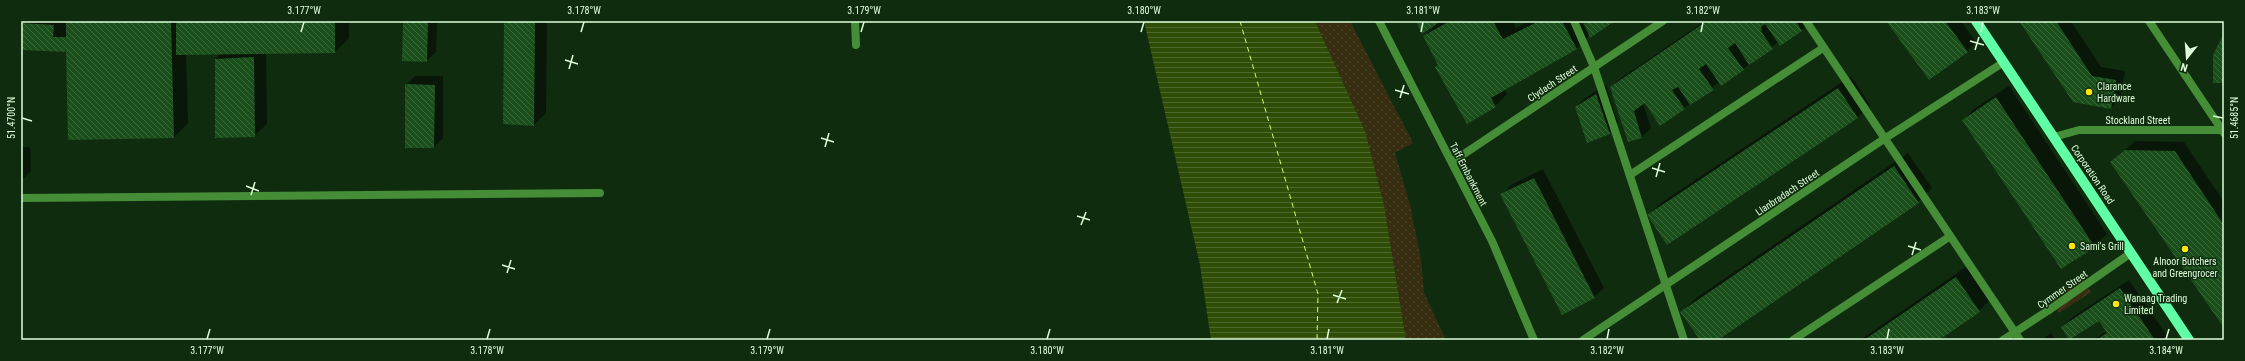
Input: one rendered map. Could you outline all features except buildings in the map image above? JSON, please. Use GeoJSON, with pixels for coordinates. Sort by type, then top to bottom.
{"type":"FeatureCollection","features":[{"type":"Feature","properties":{"kind":"main road","name":"Corporation Road"},"geometry":{"type":"LineString","coordinates":[[1976,21],[2189,340]]}},
{"type":"Feature","properties":{"kind":"street"},"geometry":{"type":"LineString","coordinates":[[855,21],[856,45]]}},
{"type":"Feature","properties":{"kind":"street","name":"Taff Embankment"},"geometry":{"type":"LineString","coordinates":[[1379,21],[1492,241],[1534,340]]}},
{"type":"Feature","properties":{"kind":"street"},"geometry":{"type":"LineString","coordinates":[[1574,21],[1594,67],[1684,340]]}},
{"type":"Feature","properties":{"kind":"street","name":"Clydach Street"},"geometry":{"type":"LineString","coordinates":[[1452,162],[1663,21]]}},
{"type":"Feature","properties":{"kind":"street"},"geometry":{"type":"LineString","coordinates":[[1806,21],[1949,237],[2020,340]]}},
{"type":"Feature","properties":{"kind":"street"},"geometry":{"type":"LineString","coordinates":[[2149,21],[2223,131]]}},
{"type":"Feature","properties":{"kind":"street"},"geometry":{"type":"LineString","coordinates":[[1630,175],[1824,48]]}},
{"type":"Feature","properties":{"kind":"street","name":"Llanbradach Street"},"geometry":{"type":"LineString","coordinates":[[1583,340],[1667,286],[1884,139],[1975,79],[2004,62]]}},
{"type":"Feature","properties":{"kind":"street","name":"Stockland Street"},"geometry":{"type":"LineString","coordinates":[[2054,137],[2078,130],[2223,131]]}},
{"type":"Feature","properties":{"kind":"street"},"geometry":{"type":"LineString","coordinates":[[21,198],[600,193]]}},
{"type":"Feature","properties":{"kind":"street"},"geometry":{"type":"LineString","coordinates":[[1793,340],[1949,237]]}},
{"type":"Feature","properties":{"kind":"street","name":"Cymmer Street"},"geometry":{"type":"LineString","coordinates":[[2003,340],[2131,253]]}},
{"type":"Feature","properties":{"kind":"shaded area"},"geometry":{"type":"Polygon","coordinates":[[[1144,21],[1315,21],[1365,131],[1384,205],[1406,340],[1211,340],[1200,265],[1144,21]]]}},
{"type":"Feature","properties":{"kind":"shaded area"},"geometry":{"type":"Polygon","coordinates":[[[1315,21],[1350,21],[1413,143],[1395,153],[1410,205],[1421,260],[1424,293],[1446,340],[1406,340],[1384,205],[1365,131],[1315,21]]]}},
{"type":"Feature","properties":{"kind":"shaded area"},"geometry":{"type":"Polygon","coordinates":[[[2081,276],[2091,292],[2059,313],[2050,298],[2081,276]]]}},
{"type":"Feature","properties":{"kind":"ferry route"},"geometry":{"type":"LineString","coordinates":[[1240,21],[1318,294],[1317,340]]}},
{"type":"Feature","properties":{"kind":"place","name":"Clarance Hardware"},"geometry":{"type":"Point","coordinates":[2089,92]}},
{"type":"Feature","properties":{"kind":"place","name":"Sami's Grill"},"geometry":{"type":"Point","coordinates":[2072,246]}},
{"type":"Feature","properties":{"kind":"place","name":"Alnoor Butchers and Greengrocer"},"geometry":{"type":"Point","coordinates":[2185,249]}},
{"type":"Feature","properties":{"kind":"place","name":"Wanaag Trading Limited"},"geometry":{"type":"Point","coordinates":[2116,304]}}]}
